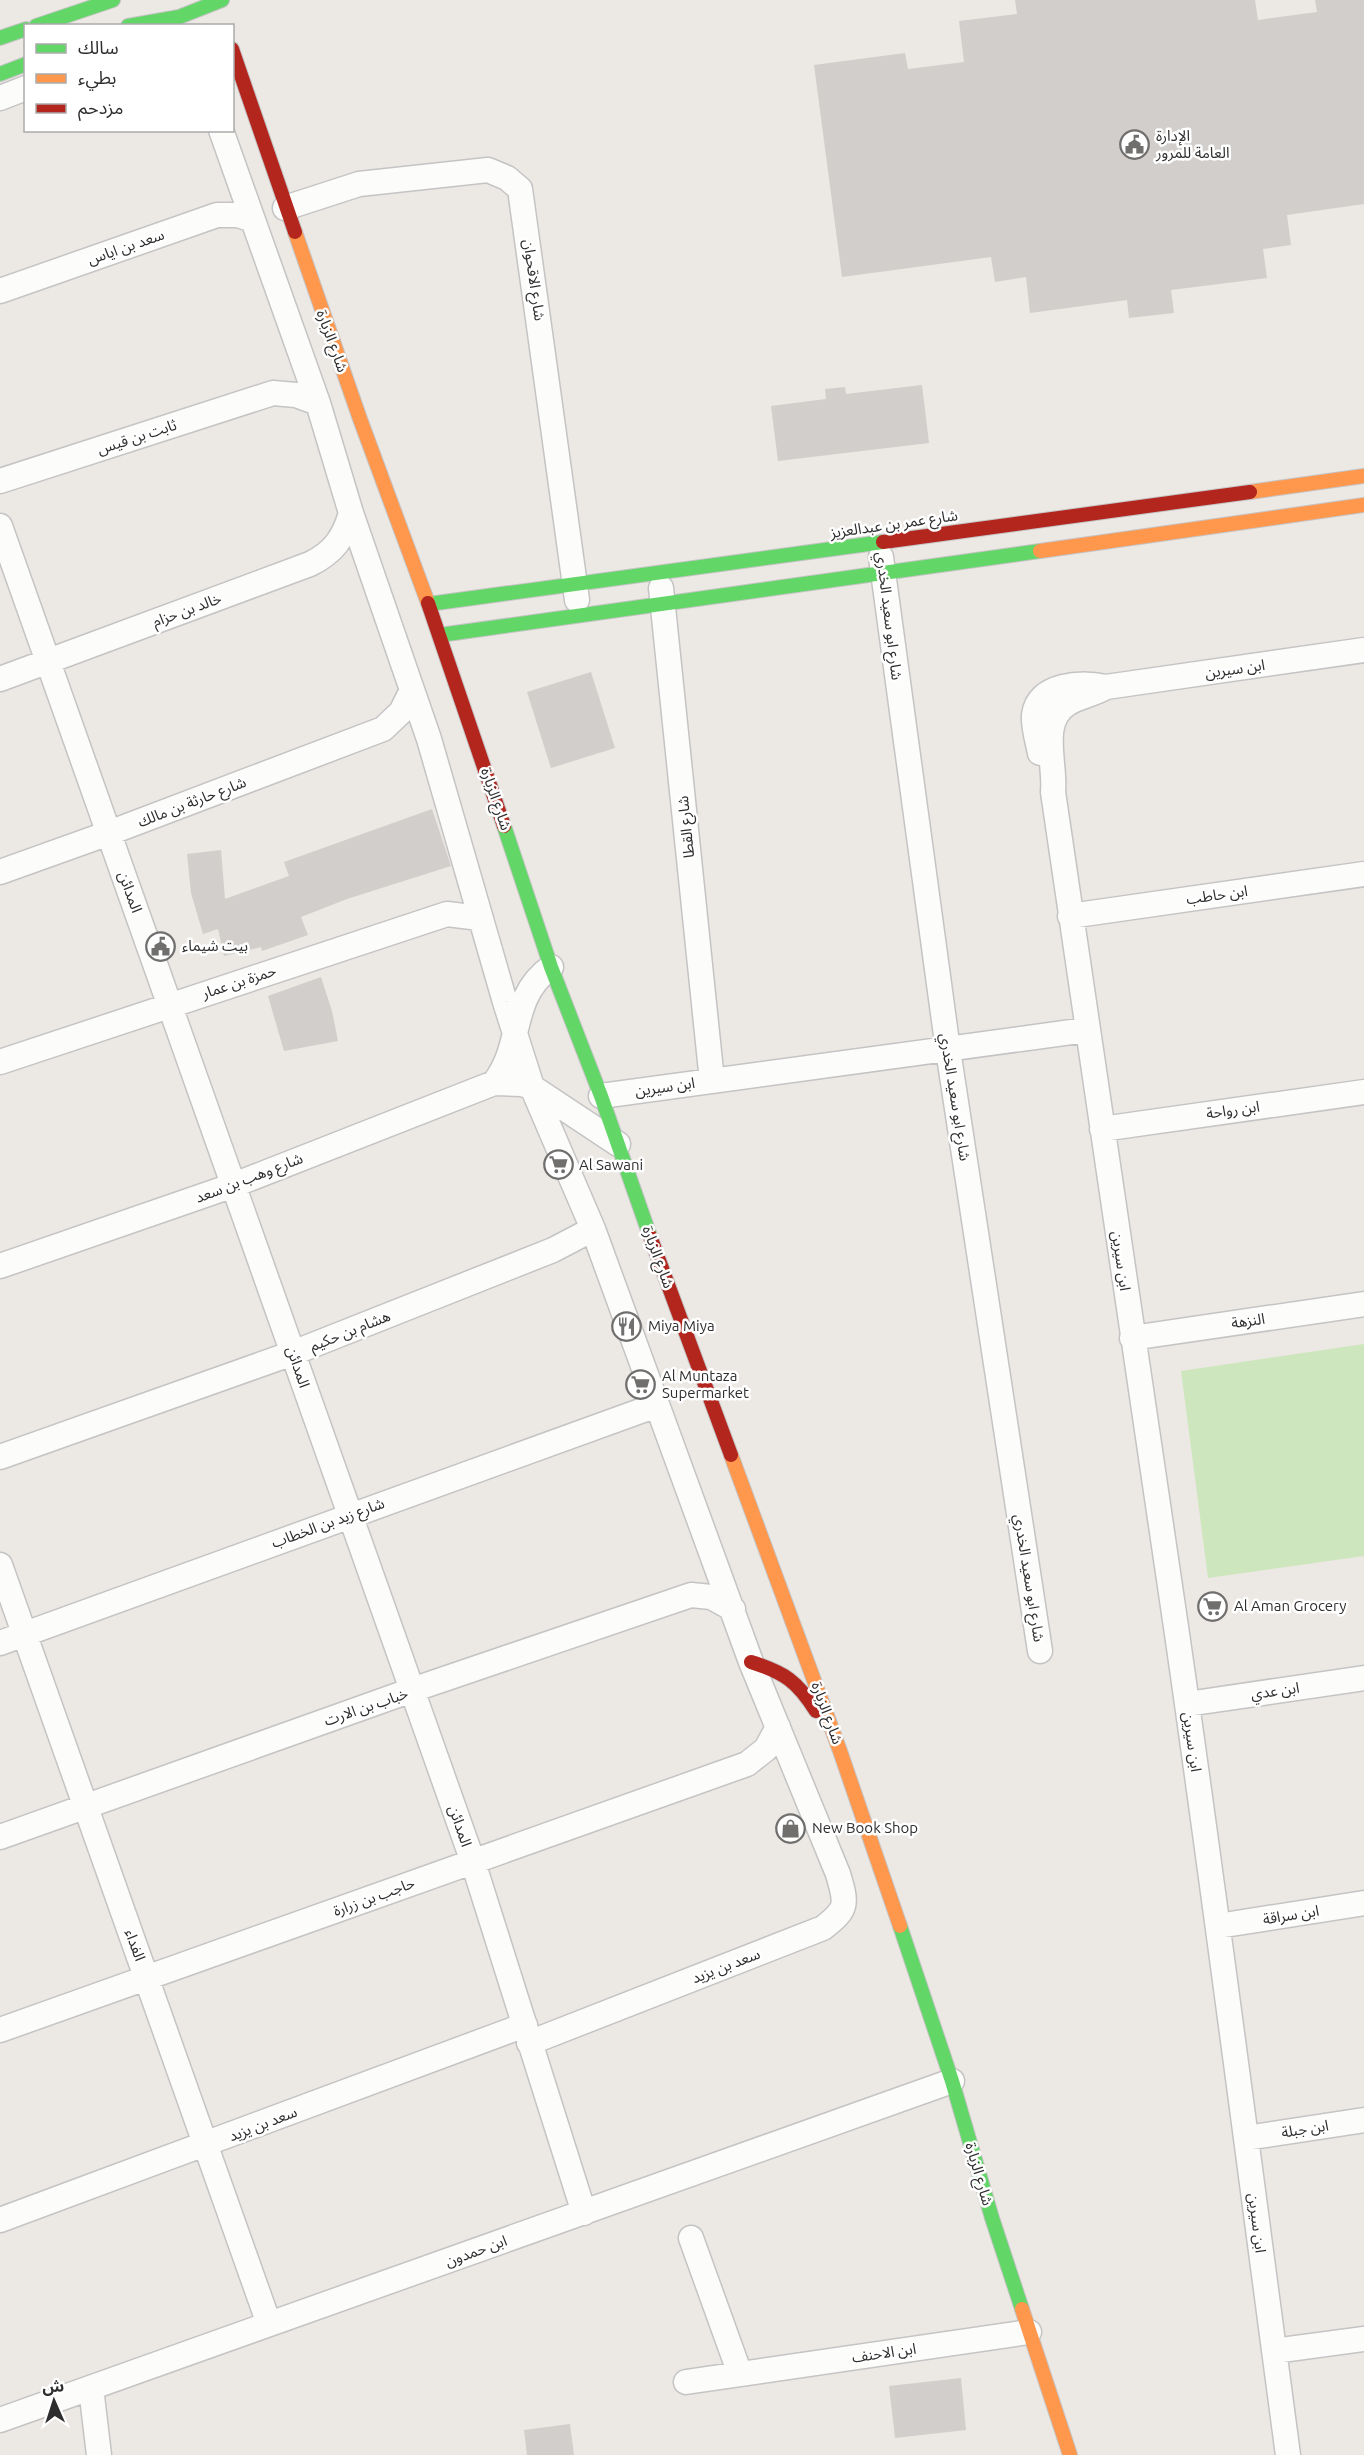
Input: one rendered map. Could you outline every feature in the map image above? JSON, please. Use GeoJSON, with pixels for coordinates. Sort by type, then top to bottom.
{"type":"FeatureCollection","features":[{"type":"Feature","properties":{"kind":"street"},"geometry":{"type":"LineString","coordinates":[[42,24],[113,0]]}},
{"type":"Feature","properties":{"kind":"street"},"geometry":{"type":"LineString","coordinates":[[139,24],[179,17],[226,3]]}},
{"type":"Feature","properties":{"kind":"street"},"geometry":{"type":"LineString","coordinates":[[179,17],[190,24]]}},
{"type":"Feature","properties":{"kind":"street"},"geometry":{"type":"LineString","coordinates":[[0,38],[24,30]]}},
{"type":"Feature","properties":{"kind":"street","name":"شارع الزبارة"},"geometry":{"type":"LineString","coordinates":[[234,60],[285,208],[440,635],[551,967],[602,1096],[840,1751],[952,2081],[1029,2332],[1070,2455]]}},
{"type":"Feature","properties":{"kind":"street"},"geometry":{"type":"LineString","coordinates":[[0,74],[24,65]]}},
{"type":"Feature","properties":{"kind":"street"},"geometry":{"type":"LineString","coordinates":[[0,98],[24,89]]}},
{"type":"Feature","properties":{"kind":"street"},"geometry":{"type":"LineString","coordinates":[[222,132],[318,403],[351,513],[429,739],[480,918],[532,1087],[593,1229],[751,1662],[796,1773]]}},
{"type":"Feature","properties":{"kind":"street","name":"شارع الاقحوان"},"geometry":{"type":"LineString","coordinates":[[285,208],[359,184],[488,170],[507,178],[520,189],[578,616]]}},
{"type":"Feature","properties":{"kind":"street","name":"سعد بن اياس"},"geometry":{"type":"LineString","coordinates":[[0,291],[218,215],[238,215],[253,220]]}},
{"type":"Feature","properties":{"kind":"street"},"geometry":{"type":"LineString","coordinates":[[273,393],[291,374],[299,349]]}},
{"type":"Feature","properties":{"kind":"street"},"geometry":{"type":"LineString","coordinates":[[273,393],[296,394],[318,403]]}},
{"type":"Feature","properties":{"kind":"street","name":"ثابت بن قيس"},"geometry":{"type":"LineString","coordinates":[[0,481],[273,393]]}},
{"type":"Feature","properties":{"kind":"street","name":"شارع عمر بن عبدالعزيز"},"geometry":{"type":"LineString","coordinates":[[429,604],[1364,476]]}},
{"type":"Feature","properties":{"kind":"street"},"geometry":{"type":"LineString","coordinates":[[440,635],[1364,505]]}},
{"type":"Feature","properties":{"kind":"street","name":"خالد بن حزام"},"geometry":{"type":"LineString","coordinates":[[0,680],[316,561],[333,549],[341,539],[351,513]]}},
{"type":"Feature","properties":{"kind":"street","name":"المدائن"},"geometry":{"type":"LineString","coordinates":[[0,526],[473,1862],[584,2213]]}},
{"type":"Feature","properties":{"kind":"street","name":"شارع ابو سعيد الخدري"},"geometry":{"type":"LineString","coordinates":[[879,543],[948,1050],[1040,1650]]}},
{"type":"Feature","properties":{"kind":"street","name":"شارع القطا"},"geometry":{"type":"LineString","coordinates":[[659,573],[712,1081]]}},
{"type":"Feature","properties":{"kind":"street","name":"ابن سيرين"},"geometry":{"type":"LineString","coordinates":[[1288,2455],[1187,1704],[1070,916],[1053,792],[1054,769],[1050,739],[1057,714],[1068,703],[1090,696],[1106,687],[1364,650]]}},
{"type":"Feature","properties":{"kind":"street","name":"شارع حارثة بن مالك"},"geometry":{"type":"LineString","coordinates":[[0,872],[383,729],[401,712],[412,690]]}},
{"type":"Feature","properties":{"kind":"street","name":"شارع حارثة بن مالك"},"geometry":{"type":"LineString","coordinates":[[383,729],[407,731],[429,739]]}},
{"type":"Feature","properties":{"kind":"street","name":"ابن حاطب"},"geometry":{"type":"LineString","coordinates":[[1070,916],[1364,874]]}},
{"type":"Feature","properties":{"kind":"street","name":"حمزة بن عمار"},"geometry":{"type":"LineString","coordinates":[[0,1062],[447,914],[480,918]]}},
{"type":"Feature","properties":{"kind":"street"},"geometry":{"type":"LineString","coordinates":[[494,1083],[509,1061],[519,1013],[527,992],[551,967]]}},
{"type":"Feature","properties":{"kind":"street","name":"ابن سيرين"},"geometry":{"type":"LineString","coordinates":[[602,1096],[1086,1030]]}},
{"type":"Feature","properties":{"kind":"street","name":"شارع وهب بن سعد"},"geometry":{"type":"LineString","coordinates":[[0,1266],[234,1185],[494,1083],[521,1084],[532,1087],[618,1144]]}},
{"type":"Feature","properties":{"kind":"street","name":"ابن رواحة"},"geometry":{"type":"LineString","coordinates":[[1102,1129],[1364,1092]]}},
{"type":"Feature","properties":{"kind":"street","name":"هشام بن حكيم"},"geometry":{"type":"LineString","coordinates":[[0,1457],[293,1353],[553,1250],[593,1229]]}},
{"type":"Feature","properties":{"kind":"street","name":"النزهة"},"geometry":{"type":"LineString","coordinates":[[1132,1338],[1364,1304]]}},
{"type":"Feature","properties":{"kind":"street","name":"شارع زيد بن الخطاب"},"geometry":{"type":"LineString","coordinates":[[0,1643],[657,1405]]}},
{"type":"Feature","properties":{"kind":"street","name":"الفداء"},"geometry":{"type":"LineString","coordinates":[[0,1565],[269,2324]]}},
{"type":"Feature","properties":{"kind":"street","name":"خباب بن الارت"},"geometry":{"type":"LineString","coordinates":[[0,1837],[412,1690],[691,1595],[711,1597],[733,1609]]}},
{"type":"Feature","properties":{"kind":"street"},"geometry":{"type":"LineString","coordinates":[[751,1662],[786,1673],[801,1688],[840,1751]]}},
{"type":"Feature","properties":{"kind":"street","name":"ابن عدي"},"geometry":{"type":"LineString","coordinates":[[1187,1704],[1364,1678]]}},
{"type":"Feature","properties":{"kind":"street","name":"حاجب بن زرارة"},"geometry":{"type":"LineString","coordinates":[[0,2030],[747,1764],[766,1749],[777,1727]]}},
{"type":"Feature","properties":{"kind":"street","name":"حاجب بن زرارة"},"geometry":{"type":"LineString","coordinates":[[747,1764],[772,1766],[796,1773]]}},
{"type":"Feature","properties":{"kind":"street","name":"سعد بن يزيد"},"geometry":{"type":"LineString","coordinates":[[0,2220],[206,2145],[823,1928],[839,1915],[846,1899],[796,1773]]}},
{"type":"Feature","properties":{"kind":"street","name":"ابن سراقة"},"geometry":{"type":"LineString","coordinates":[[1218,1926],[1364,1903]]}},
{"type":"Feature","properties":{"kind":"street","name":"ابن حمدون"},"geometry":{"type":"LineString","coordinates":[[0,2420],[952,2081]]}},
{"type":"Feature","properties":{"kind":"street","name":"ابن جبلة"},"geometry":{"type":"LineString","coordinates":[[1246,2138],[1364,2120]]}},
{"type":"Feature","properties":{"kind":"street"},"geometry":{"type":"LineString","coordinates":[[691,2238],[740,2374]]}},
{"type":"Feature","properties":{"kind":"street","name":"ابن الاحنف"},"geometry":{"type":"LineString","coordinates":[[686,2382],[1029,2332]]}},
{"type":"Feature","properties":{"kind":"street"},"geometry":{"type":"LineString","coordinates":[[1274,2351],[1364,2339]]}},
{"type":"Feature","properties":{"kind":"street"},"geometry":{"type":"LineString","coordinates":[[83,2391],[85,2455]]}},
{"type":"Feature","properties":{"kind":"street"},"geometry":{"type":"LineString","coordinates":[[83,2391],[99,2455]]}},
{"type":"Feature","properties":{"kind":"green space"},"geometry":{"type":"Polygon","coordinates":[[[1364,1344],[1364,1556],[1208,1578],[1181,1371],[1364,1344]]]}},
{"type":"Feature","properties":{"kind":"building"},"geometry":{"type":"Polygon","coordinates":[[[1015,0],[1255,0],[1258,20],[1317,12],[1315,0],[1364,0],[1364,204],[1287,215],[1291,245],[1263,249],[1267,278],[1171,290],[1174,313],[1129,318],[1127,300],[1030,313],[1026,277],[995,282],[991,257],[842,277],[814,65],[905,53],[908,69],[964,62],[959,21],[1017,14],[1015,0]]]}},
{"type":"Feature","properties":{"kind":"building"},"geometry":{"type":"Polygon","coordinates":[[[922,385],[929,443],[778,461],[771,406],[826,399],[825,389],[845,387],[846,394],[922,385]]]}},
{"type":"Feature","properties":{"kind":"building"},"geometry":{"type":"Polygon","coordinates":[[[591,672],[615,748],[551,768],[527,692],[591,672]]]}},
{"type":"Feature","properties":{"kind":"building"},"geometry":{"type":"Polygon","coordinates":[[[432,809],[451,866],[347,899],[301,917],[308,935],[262,951],[261,947],[224,956],[218,929],[203,934],[191,893],[187,854],[221,850],[225,899],[289,876],[284,862],[432,809]]]}},
{"type":"Feature","properties":{"kind":"building"},"geometry":{"type":"Polygon","coordinates":[[[321,977],[332,1011],[338,1041],[284,1051],[268,996],[321,977]]]}},
{"type":"Feature","properties":{"kind":"building"},"geometry":{"type":"Polygon","coordinates":[[[961,2378],[966,2430],[895,2438],[889,2386],[961,2378]]]}},
{"type":"Feature","properties":{"kind":"building"},"geometry":{"type":"Polygon","coordinates":[[[570,2424],[574,2455],[527,2455],[524,2430],[570,2424]]]}},
{"type":"Feature","properties":{"kind":"traffic: fast"},"geometry":{"type":"LineString","coordinates":[[42,24],[113,0]]}},
{"type":"Feature","properties":{"kind":"traffic: fast"},"geometry":{"type":"LineString","coordinates":[[139,24],[179,17],[222,0]]}},
{"type":"Feature","properties":{"kind":"traffic: fast"},"geometry":{"type":"LineString","coordinates":[[0,38],[24,30]]}},
{"type":"Feature","properties":{"kind":"traffic: fast"},"geometry":{"type":"LineString","coordinates":[[0,74],[24,65]]}},
{"type":"Feature","properties":{"kind":"traffic: fast"},"geometry":{"type":"LineString","coordinates":[[429,604],[883,542]]}},
{"type":"Feature","properties":{"kind":"traffic: fast"},"geometry":{"type":"LineString","coordinates":[[440,635],[1040,551]]}},
{"type":"Feature","properties":{"kind":"traffic: fast"},"geometry":{"type":"LineString","coordinates":[[504,826],[551,967],[601,1096],[650,1236]]}},
{"type":"Feature","properties":{"kind":"traffic: fast"},"geometry":{"type":"LineString","coordinates":[[900,1926],[952,2081],[992,2218],[1022,2309]]}},
{"type":"Feature","properties":{"kind":"traffic: slow"},"geometry":{"type":"LineString","coordinates":[[295,232],[360,419],[428,603]]}},
{"type":"Feature","properties":{"kind":"traffic: slow"},"geometry":{"type":"LineString","coordinates":[[1250,492],[1364,476]]}},
{"type":"Feature","properties":{"kind":"traffic: slow"},"geometry":{"type":"LineString","coordinates":[[1040,551],[1364,505]]}},
{"type":"Feature","properties":{"kind":"traffic: slow"},"geometry":{"type":"LineString","coordinates":[[731,1455],[840,1751],[900,1926]]}},
{"type":"Feature","properties":{"kind":"traffic: slow"},"geometry":{"type":"LineString","coordinates":[[1022,2309],[1070,2455]]}},
{"type":"Feature","properties":{"kind":"traffic: jam"},"geometry":{"type":"LineString","coordinates":[[234,55],[295,232]]}},
{"type":"Feature","properties":{"kind":"traffic: jam"},"geometry":{"type":"LineString","coordinates":[[883,542],[1250,492]]}},
{"type":"Feature","properties":{"kind":"traffic: jam"},"geometry":{"type":"LineString","coordinates":[[428,603],[504,826]]}},
{"type":"Feature","properties":{"kind":"traffic: jam"},"geometry":{"type":"LineString","coordinates":[[650,1236],[731,1455]]}},
{"type":"Feature","properties":{"kind":"traffic: jam"},"geometry":{"type":"LineString","coordinates":[[751,1662],[789,1679],[803,1692],[816,1711]]}},
{"type":"Feature","properties":{"kind":"place","name":"الإدارة العامة للمرور"},"geometry":{"type":"Point","coordinates":[1135,145]}},
{"type":"Feature","properties":{"kind":"place","name":"بيت شيماء"},"geometry":{"type":"Point","coordinates":[161,946]}},
{"type":"Feature","properties":{"kind":"place","name":"Al Sawani"},"geometry":{"type":"Point","coordinates":[558,1165]}},
{"type":"Feature","properties":{"kind":"place","name":"Miya Miya"},"geometry":{"type":"Point","coordinates":[627,1326]}},
{"type":"Feature","properties":{"kind":"place","name":"Al Muntaza Supermarket"},"geometry":{"type":"Point","coordinates":[641,1385]}},
{"type":"Feature","properties":{"kind":"place","name":"Al Aman Grocery"},"geometry":{"type":"Point","coordinates":[1213,1606]}},
{"type":"Feature","properties":{"kind":"place","name":"New Book Shop"},"geometry":{"type":"Point","coordinates":[791,1828]}}]}
